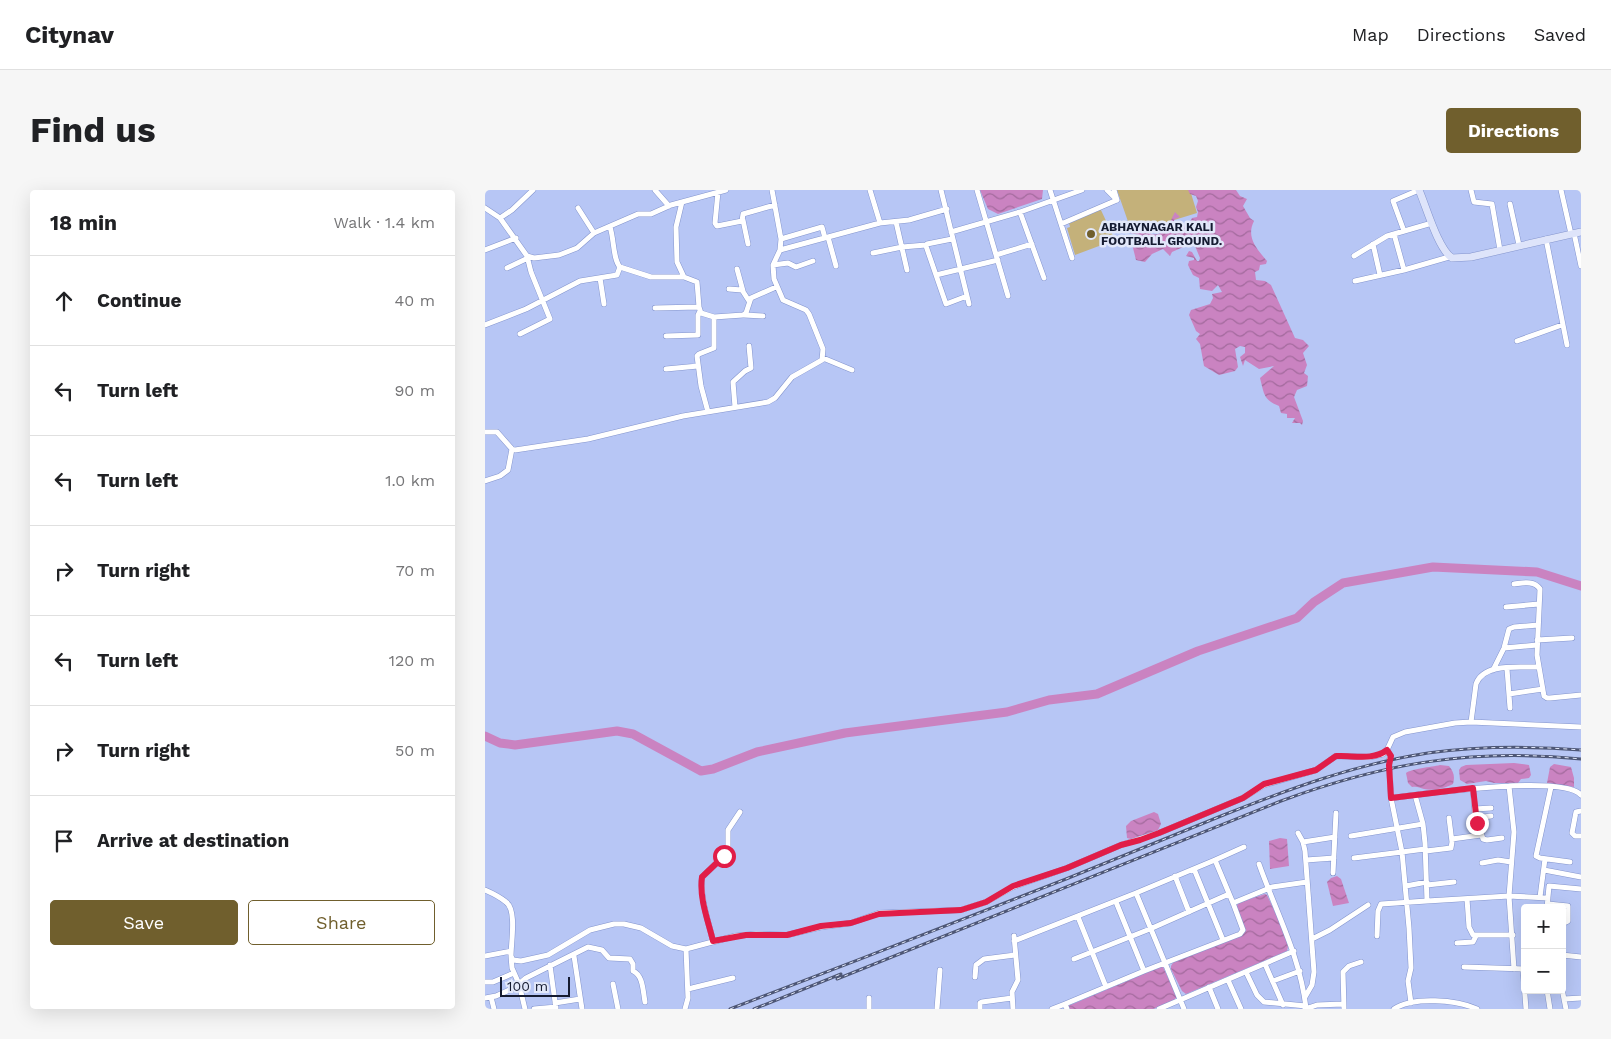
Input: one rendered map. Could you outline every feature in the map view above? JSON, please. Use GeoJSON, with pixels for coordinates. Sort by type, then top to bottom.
{"type":"FeatureCollection","features":[{"type":"Feature","properties":{"kind":"main road"},"geometry":{"type":"LineString","coordinates":[[1419,190],[1440,244],[1449,257],[1452,258],[1471,257],[1575,233]]}},
{"type":"Feature","properties":{"kind":"street"},"geometry":{"type":"LineString","coordinates":[[500,218],[512,210],[533,190]]}},
{"type":"Feature","properties":{"kind":"street"},"geometry":{"type":"LineString","coordinates":[[655,190],[669,206]]}},
{"type":"Feature","properties":{"kind":"street"},"geometry":{"type":"LineString","coordinates":[[507,268],[527,257],[534,258],[568,252],[582,245],[594,233],[638,214],[651,214],[669,206],[726,190]]}},
{"type":"Feature","properties":{"kind":"street"},"geometry":{"type":"LineString","coordinates":[[512,450],[589,439],[683,416],[771,401],[792,377],[822,360],[823,349],[807,312],[783,300],[777,287],[773,265],[780,250],[781,239],[772,190]]}},
{"type":"Feature","properties":{"kind":"street"},"geometry":{"type":"LineString","coordinates":[[870,190],[880,223]]}},
{"type":"Feature","properties":{"kind":"street"},"geometry":{"type":"LineString","coordinates":[[941,190],[969,304]]}},
{"type":"Feature","properties":{"kind":"street"},"geometry":{"type":"LineString","coordinates":[[977,190],[1008,296]]}},
{"type":"Feature","properties":{"kind":"street"},"geometry":{"type":"LineString","coordinates":[[1050,190],[1072,258]]}},
{"type":"Feature","properties":{"kind":"street"},"geometry":{"type":"LineString","coordinates":[[951,232],[1020,212],[1082,190]]}},
{"type":"Feature","properties":{"kind":"street"},"geometry":{"type":"LineString","coordinates":[[1107,190],[1118,201]]}},
{"type":"Feature","properties":{"kind":"street"},"geometry":{"type":"LineString","coordinates":[[1114,190],[1118,201]]}},
{"type":"Feature","properties":{"kind":"street"},"geometry":{"type":"LineString","coordinates":[[1404,231],[1393,201],[1419,190]]}},
{"type":"Feature","properties":{"kind":"street"},"geometry":{"type":"LineString","coordinates":[[1471,190],[1474,202],[1492,204],[1500,250]]}},
{"type":"Feature","properties":{"kind":"street"},"geometry":{"type":"LineString","coordinates":[[1561,190],[1575,233],[1581,266]]}},
{"type":"Feature","properties":{"kind":"street"},"geometry":{"type":"LineString","coordinates":[[718,192],[716,225],[743,220]]}},
{"type":"Feature","properties":{"kind":"street"},"geometry":{"type":"LineString","coordinates":[[1061,224],[1118,201]]}},
{"type":"Feature","properties":{"kind":"street"},"geometry":{"type":"LineString","coordinates":[[682,202],[676,227],[677,262],[684,277]]}},
{"type":"Feature","properties":{"kind":"street"},"geometry":{"type":"LineString","coordinates":[[1510,204],[1519,245]]}},
{"type":"Feature","properties":{"kind":"street"},"geometry":{"type":"LineString","coordinates":[[749,244],[743,214],[775,205]]}},
{"type":"Feature","properties":{"kind":"street"},"geometry":{"type":"LineString","coordinates":[[485,208],[500,218],[516,238],[527,257],[550,319],[520,334]]}},
{"type":"Feature","properties":{"kind":"street"},"geometry":{"type":"LineString","coordinates":[[578,208],[594,233]]}},
{"type":"Feature","properties":{"kind":"street"},"geometry":{"type":"LineString","coordinates":[[780,250],[880,223],[909,220],[947,209]]}},
{"type":"Feature","properties":{"kind":"street"},"geometry":{"type":"LineString","coordinates":[[1020,212],[1044,278]]}},
{"type":"Feature","properties":{"kind":"street"},"geometry":{"type":"LineString","coordinates":[[896,222],[907,270]]}},
{"type":"Feature","properties":{"kind":"street"},"geometry":{"type":"LineString","coordinates":[[1354,256],[1394,234],[1432,223]]}},
{"type":"Feature","properties":{"kind":"street"},"geometry":{"type":"LineString","coordinates":[[610,227],[616,263],[620,267],[651,277],[684,277],[697,282],[700,309],[698,315],[698,335],[666,336]]}},
{"type":"Feature","properties":{"kind":"street"},"geometry":{"type":"LineString","coordinates":[[781,239],[822,227],[836,266]]}},
{"type":"Feature","properties":{"kind":"street"},"geometry":{"type":"LineString","coordinates":[[1394,234],[1404,270]]}},
{"type":"Feature","properties":{"kind":"street"},"geometry":{"type":"LineString","coordinates":[[485,250],[516,238]]}},
{"type":"Feature","properties":{"kind":"street"},"geometry":{"type":"LineString","coordinates":[[873,253],[952,239]]}},
{"type":"Feature","properties":{"kind":"street"},"geometry":{"type":"LineString","coordinates":[[1546,239],[1567,346]]}},
{"type":"Feature","properties":{"kind":"street"},"geometry":{"type":"LineString","coordinates":[[936,275],[960,270],[1032,244]]}},
{"type":"Feature","properties":{"kind":"street"},"geometry":{"type":"LineString","coordinates":[[1373,244],[1380,276]]}},
{"type":"Feature","properties":{"kind":"street"},"geometry":{"type":"LineString","coordinates":[[926,245],[946,304],[967,296]]}},
{"type":"Feature","properties":{"kind":"street"},"geometry":{"type":"LineString","coordinates":[[1355,281],[1449,257]]}},
{"type":"Feature","properties":{"kind":"street"},"geometry":{"type":"LineString","coordinates":[[773,265],[788,263],[796,267],[813,261]]}},
{"type":"Feature","properties":{"kind":"street"},"geometry":{"type":"LineString","coordinates":[[485,325],[513,315],[581,280],[617,275],[620,267]]}},
{"type":"Feature","properties":{"kind":"street"},"geometry":{"type":"LineString","coordinates":[[737,269],[743,291],[749,301]]}},
{"type":"Feature","properties":{"kind":"street"},"geometry":{"type":"LineString","coordinates":[[600,278],[604,304]]}},
{"type":"Feature","properties":{"kind":"street"},"geometry":{"type":"LineString","coordinates":[[743,315],[751,298],[777,287]]}},
{"type":"Feature","properties":{"kind":"street"},"geometry":{"type":"LineString","coordinates":[[729,289],[743,291]]}},
{"type":"Feature","properties":{"kind":"street"},"geometry":{"type":"LineString","coordinates":[[655,308],[700,309]]}},
{"type":"Feature","properties":{"kind":"street"},"geometry":{"type":"LineString","coordinates":[[700,309],[702,313],[714,317],[763,316]]}},
{"type":"Feature","properties":{"kind":"street"},"geometry":{"type":"LineString","coordinates":[[709,412],[702,390],[698,354],[713,348],[714,317]]}},
{"type":"Feature","properties":{"kind":"street"},"geometry":{"type":"LineString","coordinates":[[1517,341],[1562,325]]}},
{"type":"Feature","properties":{"kind":"street"},"geometry":{"type":"LineString","coordinates":[[735,406],[733,382],[751,368],[749,346]]}},
{"type":"Feature","properties":{"kind":"street"},"geometry":{"type":"LineString","coordinates":[[823,358],[852,370]]}},
{"type":"Feature","properties":{"kind":"street"},"geometry":{"type":"LineString","coordinates":[[667,369],[698,366]]}},
{"type":"Feature","properties":{"kind":"street"},"geometry":{"type":"LineString","coordinates":[[485,432],[497,432],[512,450]]}},
{"type":"Feature","properties":{"kind":"street"},"geometry":{"type":"LineString","coordinates":[[485,481],[500,476],[508,470],[512,450]]}},
{"type":"Feature","properties":{"kind":"street"},"geometry":{"type":"LineString","coordinates":[[1514,584],[1529,583],[1537,585],[1539,589],[1537,643],[1539,667],[1545,696],[1547,698],[1581,695]]}},
{"type":"Feature","properties":{"kind":"street"},"geometry":{"type":"LineString","coordinates":[[1506,606],[1539,604]]}},
{"type":"Feature","properties":{"kind":"street"},"geometry":{"type":"LineString","coordinates":[[1493,670],[1503,648],[1507,632],[1511,628],[1538,625]]}},
{"type":"Feature","properties":{"kind":"street"},"geometry":{"type":"LineString","coordinates":[[1503,648],[1572,638]]}},
{"type":"Feature","properties":{"kind":"street"},"geometry":{"type":"LineString","coordinates":[[1471,722],[1478,678],[1493,670],[1539,667]]}},
{"type":"Feature","properties":{"kind":"street"},"geometry":{"type":"LineString","coordinates":[[1507,668],[1510,708]]}},
{"type":"Feature","properties":{"kind":"street"},"geometry":{"type":"LineString","coordinates":[[1509,694],[1543,689]]}},
{"type":"Feature","properties":{"kind":"street"},"geometry":{"type":"LineString","coordinates":[[511,953],[513,960],[521,961],[543,957],[556,952],[590,930],[614,924],[641,928],[686,952],[713,941],[746,935],[787,935],[821,926],[851,923],[879,914],[961,910],[986,902],[1013,886],[1067,868],[1121,845],[1159,833],[1243,798],[1264,784],[1316,770],[1336,756],[1370,757],[1383,754],[1396,735],[1455,723],[1471,722],[1581,727]]}},
{"type":"Feature","properties":{"kind":"street"},"geometry":{"type":"LineString","coordinates":[[1387,750],[1391,756],[1389,765],[1391,798],[1402,852],[1408,903],[1411,968],[1408,982],[1413,1009]]}},
{"type":"Feature","properties":{"kind":"street"},"geometry":{"type":"LineString","coordinates":[[1391,798],[1473,788],[1509,786],[1573,789],[1581,795]]}},
{"type":"Feature","properties":{"kind":"street"},"geometry":{"type":"LineString","coordinates":[[1509,786],[1514,832],[1509,896],[1514,969]]}},
{"type":"Feature","properties":{"kind":"street"},"geometry":{"type":"LineString","coordinates":[[1551,787],[1536,854],[1538,858],[1569,862]]}},
{"type":"Feature","properties":{"kind":"street"},"geometry":{"type":"LineString","coordinates":[[1473,788],[1476,818],[1483,839],[1502,838]]}},
{"type":"Feature","properties":{"kind":"street"},"geometry":{"type":"LineString","coordinates":[[1415,795],[1423,824],[1427,902]]}},
{"type":"Feature","properties":{"kind":"street"},"geometry":{"type":"LineString","coordinates":[[1475,810],[1491,808]]}},
{"type":"Feature","properties":{"kind":"street"},"geometry":{"type":"LineString","coordinates":[[1581,811],[1576,812],[1572,832],[1575,836],[1581,836]]}},
{"type":"Feature","properties":{"kind":"street"},"geometry":{"type":"LineString","coordinates":[[713,941],[710,924],[704,908],[702,877],[724,856],[728,849],[728,830],[740,812]]}},
{"type":"Feature","properties":{"kind":"street"},"geometry":{"type":"LineString","coordinates":[[1333,873],[1336,813]]}},
{"type":"Feature","properties":{"kind":"street"},"geometry":{"type":"LineString","coordinates":[[1476,818],[1491,816]]}},
{"type":"Feature","properties":{"kind":"street"},"geometry":{"type":"LineString","coordinates":[[1354,858],[1449,849],[1452,846],[1452,839],[1449,818]]}},
{"type":"Feature","properties":{"kind":"street"},"geometry":{"type":"LineString","coordinates":[[1351,836],[1423,824]]}},
{"type":"Feature","properties":{"kind":"street"},"geometry":{"type":"LineString","coordinates":[[1298,833],[1303,842],[1306,860],[1314,980],[1305,997]]}},
{"type":"Feature","properties":{"kind":"street"},"geometry":{"type":"LineString","coordinates":[[1452,839],[1481,835]]}},
{"type":"Feature","properties":{"kind":"street"},"geometry":{"type":"LineString","coordinates":[[1303,842],[1335,838]]}},
{"type":"Feature","properties":{"kind":"street"},"geometry":{"type":"LineString","coordinates":[[1013,1009],[1012,998],[1015,984],[1018,980],[1014,939],[1116,902],[1244,847]]}},
{"type":"Feature","properties":{"kind":"street"},"geometry":{"type":"LineString","coordinates":[[1306,860],[1333,858]]}},
{"type":"Feature","properties":{"kind":"street"},"geometry":{"type":"LineString","coordinates":[[1540,897],[1545,859]]}},
{"type":"Feature","properties":{"kind":"street"},"geometry":{"type":"LineString","coordinates":[[1052,1009],[1066,1006],[1143,971],[1240,934],[1243,930],[1215,860]]}},
{"type":"Feature","properties":{"kind":"street"},"geometry":{"type":"LineString","coordinates":[[1482,863],[1498,860],[1511,862]]}},
{"type":"Feature","properties":{"kind":"street"},"geometry":{"type":"LineString","coordinates":[[1259,864],[1294,951],[1300,971],[1306,1007]]}},
{"type":"Feature","properties":{"kind":"street"},"geometry":{"type":"LineString","coordinates":[[1194,869],[1223,940]]}},
{"type":"Feature","properties":{"kind":"street"},"geometry":{"type":"LineString","coordinates":[[1544,870],[1581,877]]}},
{"type":"Feature","properties":{"kind":"street"},"geometry":{"type":"LineString","coordinates":[[1175,876],[1189,912]]}},
{"type":"Feature","properties":{"kind":"street"},"geometry":{"type":"LineString","coordinates":[[1233,903],[1268,889],[1307,882]]}},
{"type":"Feature","properties":{"kind":"street"},"geometry":{"type":"LineString","coordinates":[[1406,886],[1454,882]]}},
{"type":"Feature","properties":{"kind":"street"},"geometry":{"type":"LineString","coordinates":[[1548,903],[1548,888],[1550,886],[1581,889]]}},
{"type":"Feature","properties":{"kind":"street"},"geometry":{"type":"LineString","coordinates":[[485,890],[506,902],[509,906],[512,918],[511,953],[514,973],[519,984],[525,1009]]}},
{"type":"Feature","properties":{"kind":"street"},"geometry":{"type":"LineString","coordinates":[[1136,893],[1184,1009]]}},
{"type":"Feature","properties":{"kind":"street"},"geometry":{"type":"LineString","coordinates":[[1074,959],[1150,930],[1229,894]]}},
{"type":"Feature","properties":{"kind":"street"},"geometry":{"type":"LineString","coordinates":[[1377,936],[1379,907],[1386,903],[1509,896],[1540,897],[1548,903]]}},
{"type":"Feature","properties":{"kind":"street"},"geometry":{"type":"LineString","coordinates":[[1467,899],[1470,931],[1473,935],[1513,934]]}},
{"type":"Feature","properties":{"kind":"street"},"geometry":{"type":"LineString","coordinates":[[1116,902],[1143,971]]}},
{"type":"Feature","properties":{"kind":"street"},"geometry":{"type":"LineString","coordinates":[[1312,938],[1330,930],[1368,906]]}},
{"type":"Feature","properties":{"kind":"street"},"geometry":{"type":"LineString","coordinates":[[1566,906],[1568,906],[1568,921],[1566,922]]}},
{"type":"Feature","properties":{"kind":"street"},"geometry":{"type":"LineString","coordinates":[[1078,917],[1106,987]]}},
{"type":"Feature","properties":{"kind":"street"},"geometry":{"type":"LineString","coordinates":[[1457,943],[1473,942],[1476,936]]}},
{"type":"Feature","properties":{"kind":"street"},"geometry":{"type":"LineString","coordinates":[[494,1009],[488,998],[503,993],[550,965],[573,956],[583,949],[593,947],[602,950],[609,958],[630,959],[633,964],[633,971],[640,977],[645,1002]]}},
{"type":"Feature","properties":{"kind":"street"},"geometry":{"type":"LineString","coordinates":[[1159,1009],[1294,951]]}},
{"type":"Feature","properties":{"kind":"street"},"geometry":{"type":"LineString","coordinates":[[685,1009],[688,1004],[686,952]]}},
{"type":"Feature","properties":{"kind":"street"},"geometry":{"type":"LineString","coordinates":[[485,956],[511,953]]}},
{"type":"Feature","properties":{"kind":"street"},"geometry":{"type":"LineString","coordinates":[[975,977],[976,965],[981,960],[1015,955]]}},
{"type":"Feature","properties":{"kind":"street"},"geometry":{"type":"LineString","coordinates":[[1566,955],[1581,957]]}},
{"type":"Feature","properties":{"kind":"street"},"geometry":{"type":"LineString","coordinates":[[573,956],[582,1009]]}},
{"type":"Feature","properties":{"kind":"street"},"geometry":{"type":"LineString","coordinates":[[1246,972],[1261,999],[1268,1004],[1306,1007],[1317,1005],[1343,1006],[1343,972],[1349,966],[1361,962]]}},
{"type":"Feature","properties":{"kind":"street"},"geometry":{"type":"LineString","coordinates":[[1265,964],[1283,1005]]}},
{"type":"Feature","properties":{"kind":"street"},"geometry":{"type":"LineString","coordinates":[[550,965],[555,1006]]}},
{"type":"Feature","properties":{"kind":"street"},"geometry":{"type":"LineString","coordinates":[[1464,967],[1521,969]]}},
{"type":"Feature","properties":{"kind":"street"},"geometry":{"type":"LineString","coordinates":[[937,1009],[940,970]]}},
{"type":"Feature","properties":{"kind":"street"},"geometry":{"type":"LineString","coordinates":[[1273,981],[1300,971]]}},
{"type":"Feature","properties":{"kind":"street"},"geometry":{"type":"LineString","coordinates":[[485,982],[493,982],[514,973]]}},
{"type":"Feature","properties":{"kind":"street"},"geometry":{"type":"LineString","coordinates":[[687,989],[733,978]]}},
{"type":"Feature","properties":{"kind":"street"},"geometry":{"type":"LineString","coordinates":[[1228,980],[1241,1009]]}},
{"type":"Feature","properties":{"kind":"street"},"geometry":{"type":"LineString","coordinates":[[613,984],[618,1009]]}},
{"type":"Feature","properties":{"kind":"street"},"geometry":{"type":"LineString","coordinates":[[1209,988],[1218,1009]]}},
{"type":"Feature","properties":{"kind":"street"},"geometry":{"type":"LineString","coordinates":[[1525,994],[1526,1009]]}},
{"type":"Feature","properties":{"kind":"street"},"geometry":{"type":"LineString","coordinates":[[1548,994],[1550,1009]]}},
{"type":"Feature","properties":{"kind":"street"},"geometry":{"type":"LineString","coordinates":[[1563,994],[1566,1009]]}},
{"type":"Feature","properties":{"kind":"street"},"geometry":{"type":"LineString","coordinates":[[869,998],[869,1009]]}},
{"type":"Feature","properties":{"kind":"street"},"geometry":{"type":"LineString","coordinates":[[980,1009],[982,1002],[1012,998]]}},
{"type":"Feature","properties":{"kind":"street"},"geometry":{"type":"LineString","coordinates":[[1564,1000],[1581,998]]}},
{"type":"Feature","properties":{"kind":"street"},"geometry":{"type":"LineString","coordinates":[[534,1009],[555,1006],[580,999]]}},
{"type":"Feature","properties":{"kind":"street"},"geometry":{"type":"LineString","coordinates":[[1394,1009],[1411,1003],[1457,1002],[1477,1009]]}},
{"type":"Feature","properties":{"kind":"shaded area"},"geometry":{"type":"Polygon","coordinates":[[[1117,190],[1190,190],[1197,213],[1132,233],[1117,190]]]}},
{"type":"Feature","properties":{"kind":"shaded area","name":"ABHAYNAGAR KALI FOOTBALL GROUND."},"geometry":{"type":"Polygon","coordinates":[[[1100,208],[1115,240],[1075,255],[1067,228],[1070,227],[1069,223],[1100,208]]]}},
{"type":"Feature","properties":{"kind":"water"},"geometry":{"type":"Polygon","coordinates":[[[980,190],[1043,190],[1042,199],[998,214],[988,209],[980,190]]]}},
{"type":"Feature","properties":{"kind":"water"},"geometry":{"type":"Polygon","coordinates":[[[1188,190],[1236,190],[1240,196],[1247,199],[1243,206],[1254,221],[1251,232],[1253,242],[1267,261],[1266,264],[1260,265],[1259,270],[1255,272],[1256,280],[1265,281],[1271,285],[1295,338],[1303,340],[1309,346],[1303,353],[1307,365],[1304,373],[1308,376],[1307,386],[1297,390],[1294,397],[1303,421],[1302,425],[1300,423],[1292,423],[1295,418],[1287,418],[1287,414],[1281,413],[1279,406],[1270,401],[1265,395],[1260,378],[1274,366],[1259,369],[1245,360],[1243,366],[1240,357],[1245,353],[1245,347],[1240,346],[1235,349],[1238,367],[1235,371],[1219,375],[1204,366],[1200,344],[1196,339],[1200,334],[1196,331],[1189,315],[1191,310],[1210,304],[1213,298],[1212,294],[1222,292],[1218,285],[1212,291],[1200,289],[1199,278],[1193,275],[1188,265],[1189,261],[1194,260],[1194,258],[1186,256],[1189,251],[1192,252],[1197,261],[1199,261],[1200,258],[1195,246],[1190,244],[1172,252],[1170,256],[1163,249],[1152,254],[1145,262],[1136,260],[1133,248],[1137,239],[1144,236],[1130,233],[1131,228],[1140,226],[1145,230],[1147,228],[1151,234],[1156,234],[1164,231],[1175,212],[1180,217],[1175,219],[1171,226],[1178,229],[1190,222],[1192,218],[1197,217],[1196,207],[1198,201],[1196,196],[1190,194],[1188,190]]]}},
{"type":"Feature","properties":{"kind":"water"},"geometry":{"type":"Polygon","coordinates":[[[1514,763],[1529,765],[1531,775],[1529,778],[1521,779],[1518,783],[1486,781],[1467,784],[1460,780],[1459,770],[1466,765],[1514,763]]]}},
{"type":"Feature","properties":{"kind":"water"},"geometry":{"type":"Polygon","coordinates":[[[1554,764],[1571,767],[1574,787],[1547,783],[1550,767],[1554,764]]]}},
{"type":"Feature","properties":{"kind":"water"},"geometry":{"type":"Polygon","coordinates":[[[1440,765],[1451,768],[1454,775],[1453,784],[1432,790],[1412,787],[1408,783],[1406,773],[1440,765]]]}},
{"type":"Feature","properties":{"kind":"water"},"geometry":{"type":"Polygon","coordinates":[[[1154,812],[1158,814],[1161,824],[1158,830],[1131,839],[1127,838],[1126,826],[1131,821],[1154,812]]]}},
{"type":"Feature","properties":{"kind":"water"},"geometry":{"type":"Polygon","coordinates":[[[1280,838],[1287,839],[1289,866],[1270,869],[1269,841],[1280,838]]]}},
{"type":"Feature","properties":{"kind":"water"},"geometry":{"type":"Polygon","coordinates":[[[1337,876],[1341,879],[1349,903],[1333,906],[1327,882],[1337,876]]]}},
{"type":"Feature","properties":{"kind":"water"},"geometry":{"type":"Polygon","coordinates":[[[1265,894],[1289,942],[1287,951],[1186,994],[1182,991],[1171,969],[1174,961],[1245,931],[1236,909],[1238,903],[1265,894]]]}},
{"type":"Feature","properties":{"kind":"water"},"geometry":{"type":"Polygon","coordinates":[[[1163,967],[1177,997],[1173,1001],[1153,1009],[1069,1009],[1068,1006],[1163,967]]]}},
{"type":"Feature","properties":{"kind":"waterway"},"geometry":{"type":"LineString","coordinates":[[485,736],[500,743],[515,745],[617,731],[633,734],[701,771],[713,769],[757,752],[845,733],[1007,712],[1049,700],[1097,694],[1198,651],[1297,618],[1314,602],[1343,583],[1433,567],[1537,572],[1581,586]]}},
{"type":"Feature","properties":{"kind":"railway"},"geometry":{"type":"LineString","coordinates":[[730,1009],[1024,895],[1246,806],[1323,778],[1375,764],[1428,753],[1505,747],[1581,750]]}},
{"type":"Feature","properties":{"kind":"railway"},"geometry":{"type":"LineString","coordinates":[[837,979],[1281,801],[1356,777],[1392,768],[1465,757],[1541,756],[1581,759]]}},
{"type":"Feature","properties":{"kind":"railway"},"geometry":{"type":"LineString","coordinates":[[754,1009],[841,974]]}},
{"type":"Feature","properties":{"kind":"place","name":"ABHAYNAGAR KALI FOOTBALL GROUND."},"geometry":{"type":"Point","coordinates":[1091,234]}},
{"type":"Feature","properties":{"kind":"route"},"geometry":{"type":"LineString","coordinates":[[724,856],[702,877],[701,884],[704,908],[710,924],[713,941],[756,934],[787,935],[821,926],[851,923],[879,914],[952,912],[961,910],[986,902],[1013,886],[1067,868],[1121,845],[1159,833],[1243,798],[1264,784],[1316,770],[1336,756],[1370,757],[1383,754],[1387,750],[1391,756],[1389,760],[1391,798],[1473,788],[1477,823]]}}]}
